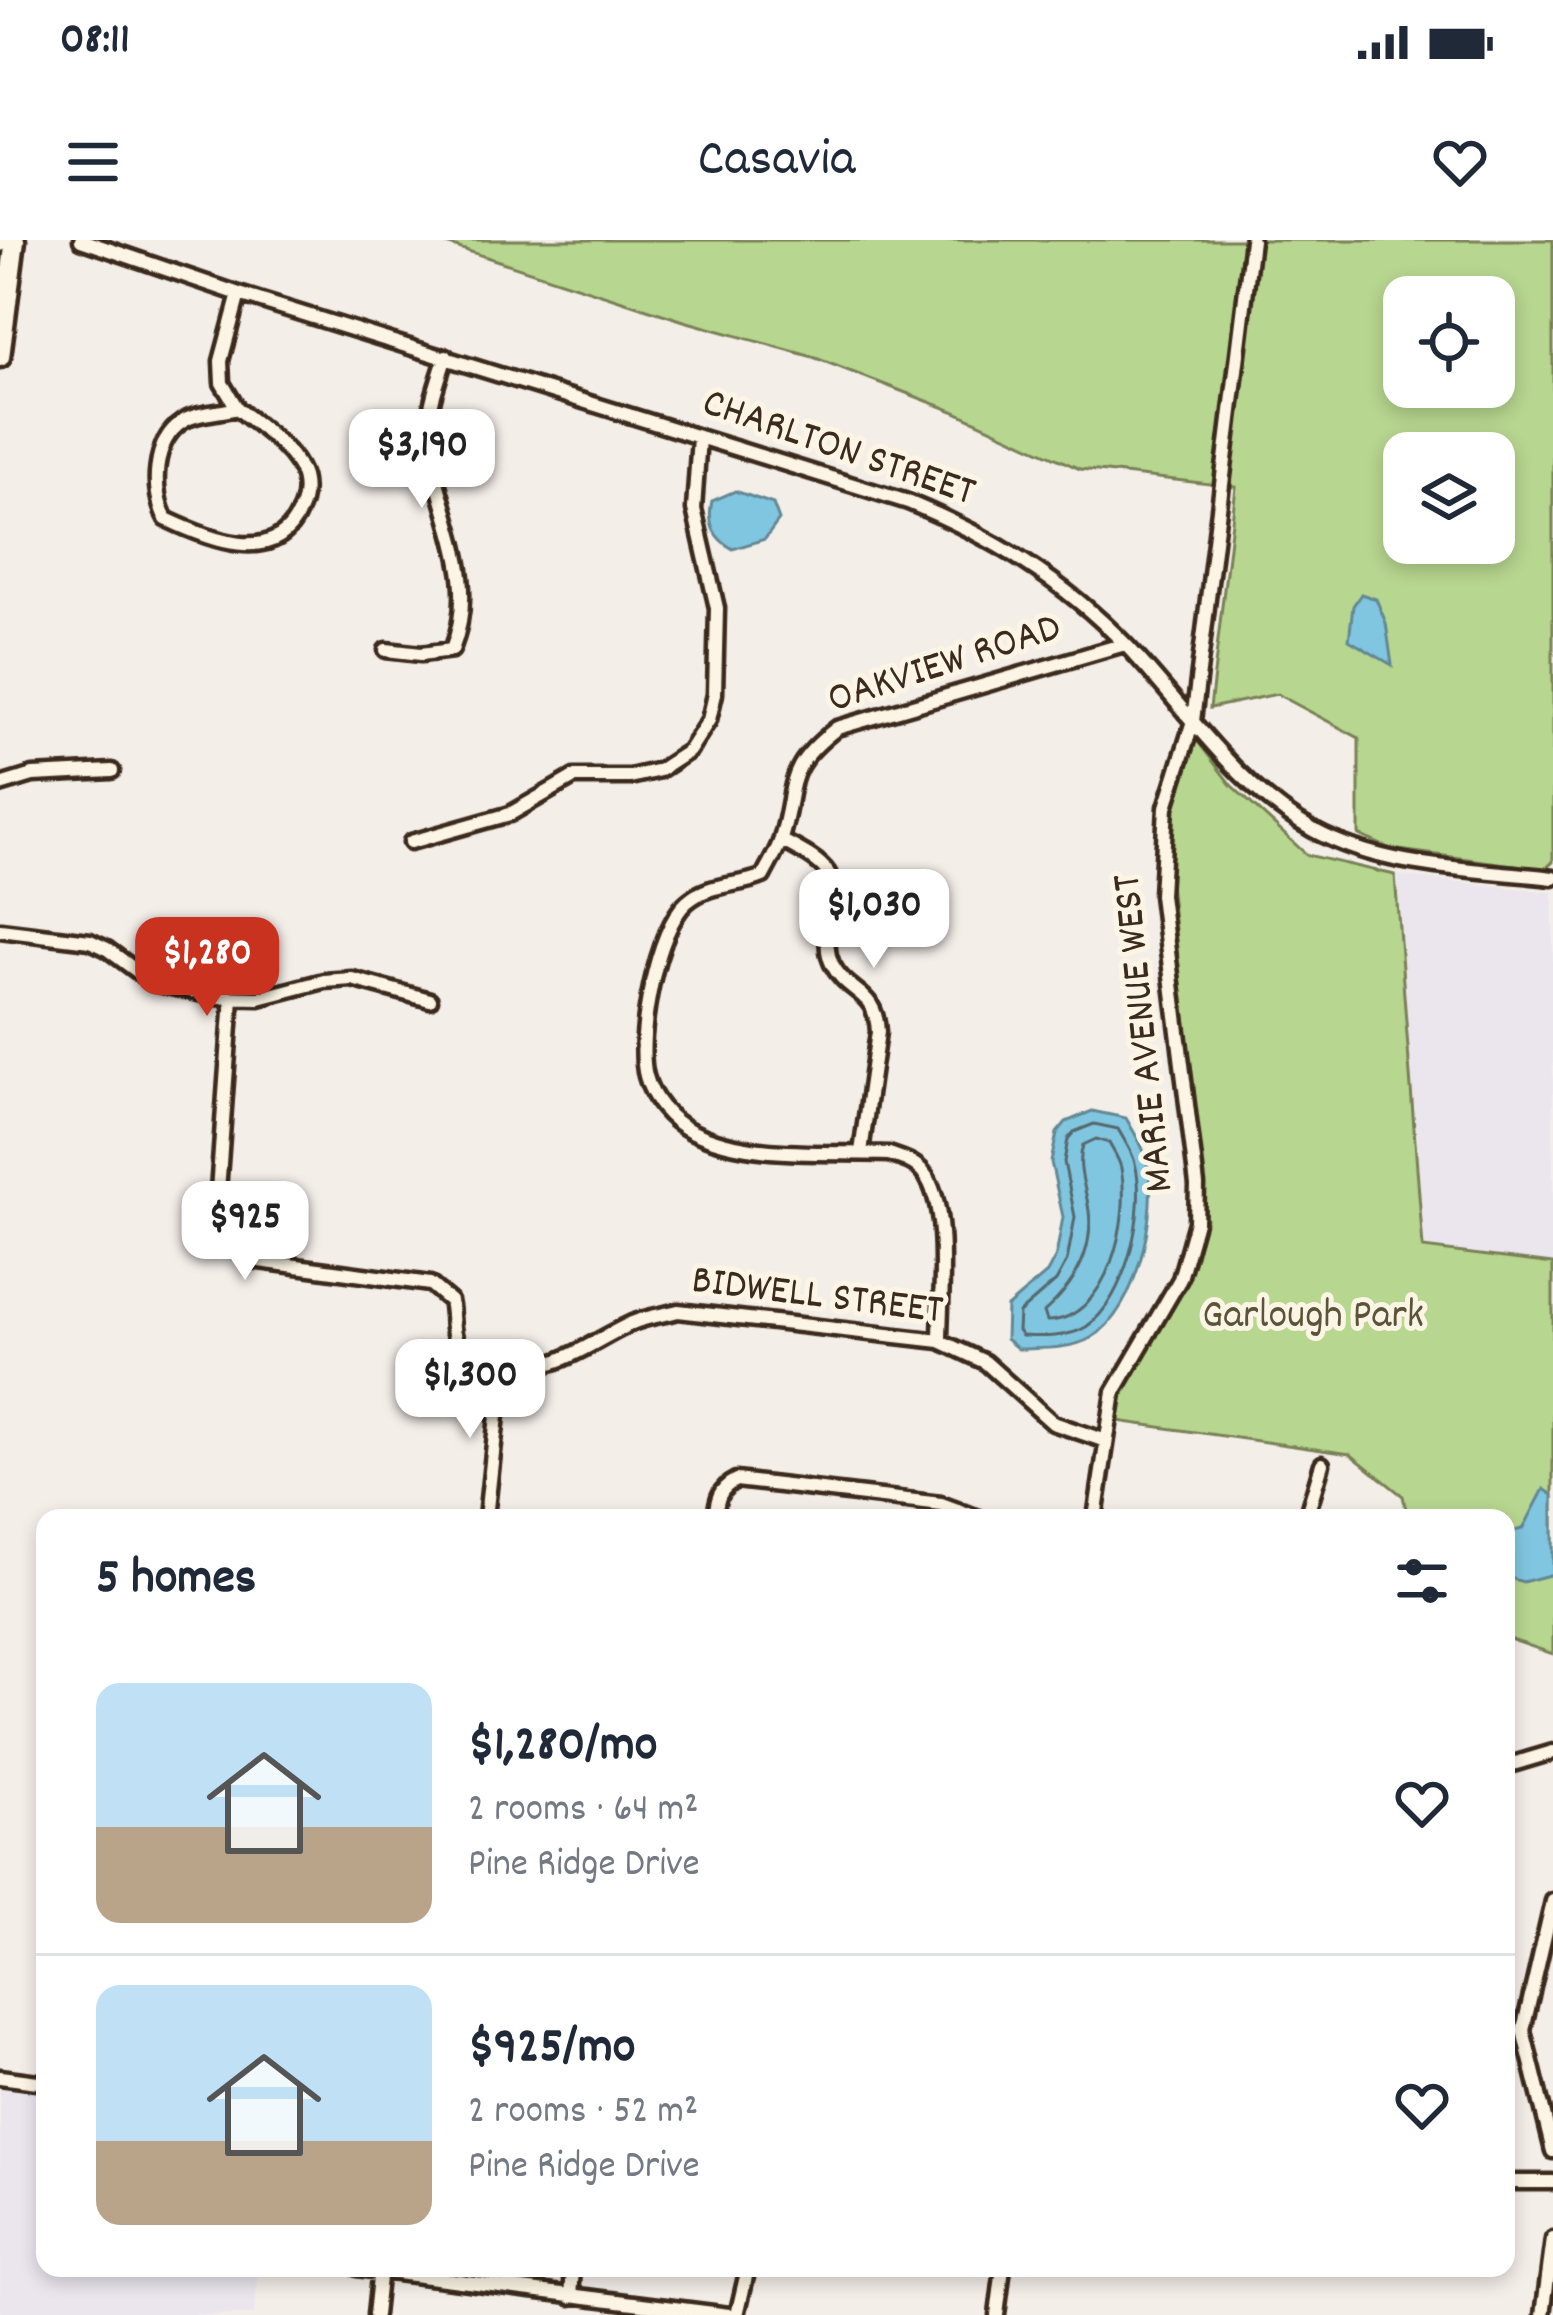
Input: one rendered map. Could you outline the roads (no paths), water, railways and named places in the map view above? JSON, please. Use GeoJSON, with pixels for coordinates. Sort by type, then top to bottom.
{"type":"FeatureCollection","features":[{"type":"Feature","properties":{"kind":"highway"},"geometry":{"type":"LineString","coordinates":[[0,357],[15,240]]}},
{"type":"Feature","properties":{"kind":"street","name":"MARIE AVENUE WEST"},"geometry":{"type":"LineString","coordinates":[[1096,1509],[1116,1386],[1180,1279],[1196,1222],[1196,1186],[1160,872],[1166,807],[1192,721],[1252,240]]}},
{"type":"Feature","properties":{"kind":"street","name":"CHARLTON STREET"},"geometry":{"type":"LineString","coordinates":[[86,241],[239,294],[908,502],[973,528],[1054,579],[1125,644],[1270,802],[1316,831],[1361,850],[1413,861],[1553,878]]}},
{"type":"Feature","properties":{"kind":"street"},"geometry":{"type":"LineString","coordinates":[[237,408],[184,421],[171,432],[162,448],[156,491],[166,519],[238,545],[256,545],[290,530],[305,491],[303,473],[291,454],[237,408],[222,383],[221,361],[239,294]]}},
{"type":"Feature","properties":{"kind":"street"},"geometry":{"type":"LineString","coordinates":[[386,650],[421,654],[452,650],[464,620],[463,578],[429,437],[431,406],[446,356]]}},
{"type":"Feature","properties":{"kind":"street"},"geometry":{"type":"LineString","coordinates":[[411,842],[510,814],[574,777],[630,777],[660,770],[689,751],[709,720],[715,694],[717,608],[694,509],[699,437]]}},
{"type":"Feature","properties":{"kind":"street","name":"OAKVIEW ROAD"},"geometry":{"type":"LineString","coordinates":[[781,840],[796,771],[813,747],[837,728],[1125,644]]}},
{"type":"Feature","properties":{"kind":"street"},"geometry":{"type":"LineString","coordinates":[[0,785],[33,775],[112,771]]}},
{"type":"Feature","properties":{"kind":"street"},"geometry":{"type":"LineString","coordinates":[[861,1152],[877,1015],[867,995],[838,974],[829,958],[827,943],[837,898],[831,874],[818,860],[781,840],[763,876],[704,890],[672,920],[644,1033],[645,1073],[667,1113],[709,1139],[747,1148],[890,1154],[924,1172],[940,1211],[940,1341]]}},
{"type":"Feature","properties":{"kind":"street"},"geometry":{"type":"LineString","coordinates":[[0,930],[91,941],[152,983],[232,998],[274,996],[324,981],[352,979],[430,1000]]}},
{"type":"Feature","properties":{"kind":"street"},"geometry":{"type":"LineString","coordinates":[[232,998],[218,1237],[252,1260],[435,1286],[450,1301],[454,1336],[462,1352],[482,1366],[502,1369],[486,1509]]}},
{"type":"Feature","properties":{"kind":"street","name":"BIDWELL STREET"},"geometry":{"type":"LineString","coordinates":[[502,1369],[559,1363],[636,1322],[678,1311],[940,1341],[985,1362],[1053,1423],[1106,1441]]}},
{"type":"Feature","properties":{"kind":"street"},"geometry":{"type":"LineString","coordinates":[[1309,1509],[1322,1464]]}},
{"type":"Feature","properties":{"kind":"street"},"geometry":{"type":"LineString","coordinates":[[716,1509],[724,1486],[736,1480],[954,1509]]}},
{"type":"Feature","properties":{"kind":"street"},"geometry":{"type":"LineString","coordinates":[[1515,1763],[1553,1752]]}},
{"type":"Feature","properties":{"kind":"street"},"geometry":{"type":"LineString","coordinates":[[1553,1901],[1523,2030],[1553,2151]]}},
{"type":"Feature","properties":{"kind":"street"},"geometry":{"type":"LineString","coordinates":[[1515,2028],[1523,2030]]}},
{"type":"Feature","properties":{"kind":"street"},"geometry":{"type":"LineString","coordinates":[[0,2077],[36,2082]]}},
{"type":"Feature","properties":{"kind":"street"},"geometry":{"type":"LineString","coordinates":[[1515,2182],[1553,2182]]}},
{"type":"Feature","properties":{"kind":"street"},"geometry":{"type":"LineString","coordinates":[[1543,2315],[1553,2239]]}},
{"type":"Feature","properties":{"kind":"street"},"geometry":{"type":"LineString","coordinates":[[375,2315],[379,2277]]}},
{"type":"Feature","properties":{"kind":"street"},"geometry":{"type":"LineString","coordinates":[[430,2277],[733,2315],[745,2277]]}},
{"type":"Feature","properties":{"kind":"street"},"geometry":{"type":"LineString","coordinates":[[571,2297],[572,2277]]}},
{"type":"Feature","properties":{"kind":"street"},"geometry":{"type":"LineString","coordinates":[[997,2315],[1003,2277]]}},
{"type":"Feature","properties":{"kind":"water"},"geometry":{"type":"Polygon","coordinates":[[[735,491],[773,504],[779,520],[765,539],[733,549],[716,535],[710,516],[712,501],[735,491]]]}},
{"type":"Feature","properties":{"kind":"water"},"geometry":{"type":"Polygon","coordinates":[[[1361,594],[1376,599],[1386,623],[1392,665],[1349,640],[1353,606],[1361,594]]]}},
{"type":"Feature","properties":{"kind":"water"},"geometry":{"type":"Polygon","coordinates":[[[1092,1111],[1126,1118],[1145,1154],[1150,1205],[1133,1283],[1107,1325],[1091,1338],[1065,1346],[1018,1349],[1006,1339],[1007,1307],[1047,1273],[1056,1256],[1063,1217],[1051,1162],[1057,1133],[1066,1122],[1092,1111]]]}},
{"type":"Feature","properties":{"kind":"water"},"geometry":{"type":"Polygon","coordinates":[[[1544,1489],[1553,1495],[1553,1574],[1515,1580],[1515,1531],[1523,1529],[1544,1489]]]}},
{"type":"Feature","properties":{"kind":"park label","name":"Garlough Park"},"geometry":{"type":"Point","coordinates":[1313,1318]}}]}
